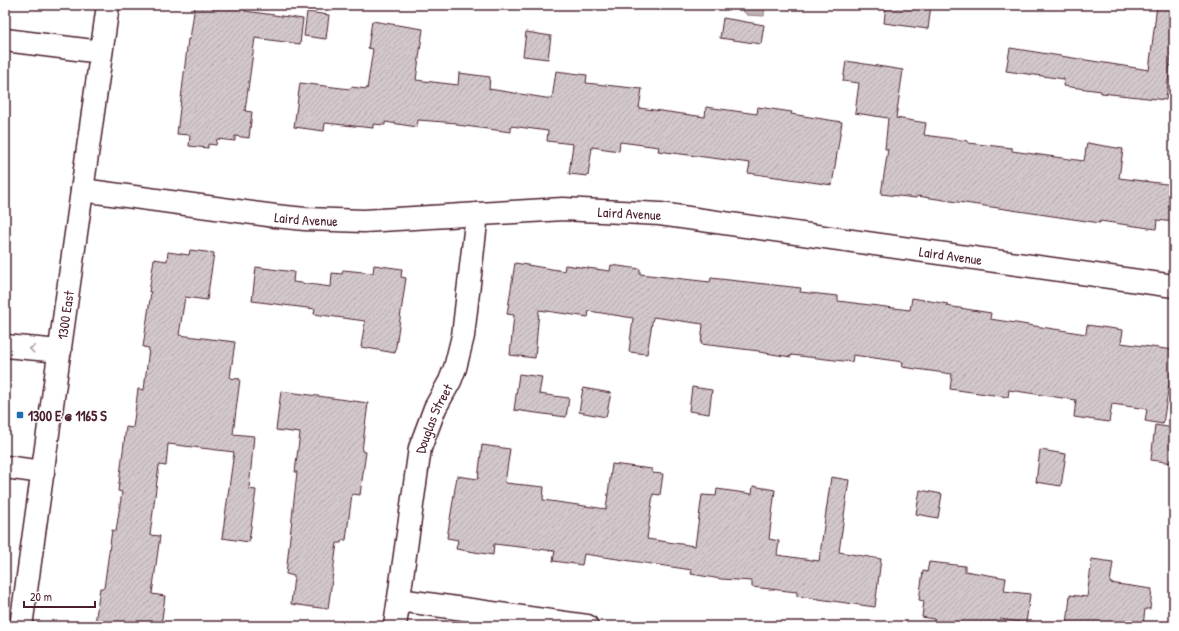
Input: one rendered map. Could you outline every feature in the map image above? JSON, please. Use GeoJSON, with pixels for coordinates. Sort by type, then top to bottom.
{"type":"FeatureCollection","features":[{"type":"Feature","properties":{"kind":"street","name":"1300 East"},"geometry":{"type":"LineString","coordinates":[[21,626],[108,5]]}},
{"type":"Feature","properties":{"kind":"street"},"geometry":{"type":"LineString","coordinates":[[5,40],[101,52]]}},
{"type":"Feature","properties":{"kind":"street","name":"Laird Avenue"},"geometry":{"type":"LineString","coordinates":[[82,190],[305,219],[364,221],[563,209],[660,214],[1174,286]]}},
{"type":"Feature","properties":{"kind":"street","name":"Douglas Street"},"geometry":{"type":"LineString","coordinates":[[395,626],[420,448],[435,408],[453,375],[460,354],[477,214]]}},
{"type":"Feature","properties":{"kind":"street"},"geometry":{"type":"LineString","coordinates":[[5,346],[60,351]]}},
{"type":"Feature","properties":{"kind":"street"},"geometry":{"type":"LineString","coordinates":[[5,467],[43,472]]}},
{"type":"Feature","properties":{"kind":"street"},"geometry":{"type":"LineString","coordinates":[[399,600],[586,626]]}},
{"type":"Feature","properties":{"kind":"shaded area"},"geometry":{"type":"Polygon","coordinates":[[[741,5],[765,5],[764,16],[747,15],[741,9],[741,5]]]}},
{"type":"Feature","properties":{"kind":"building"},"geometry":{"type":"Polygon","coordinates":[[[195,5],[246,5],[245,11],[303,19],[300,44],[255,38],[245,111],[252,112],[249,138],[235,136],[235,141],[217,139],[216,145],[208,144],[208,148],[189,146],[190,135],[177,134],[188,39],[190,39],[195,5]]]}},
{"type":"Feature","properties":{"kind":"building"},"geometry":{"type":"Polygon","coordinates":[[[886,5],[931,5],[928,29],[884,23],[886,5]]]}},
{"type":"Feature","properties":{"kind":"building"},"geometry":{"type":"Polygon","coordinates":[[[1157,5],[1174,5],[1174,46],[1172,46],[1166,100],[1101,93],[1101,91],[1063,86],[1064,79],[1006,71],[1010,48],[1149,70],[1157,5]]]}},
{"type":"Feature","properties":{"kind":"building"},"geometry":{"type":"Polygon","coordinates":[[[307,12],[329,15],[326,39],[304,36],[307,12]]]}},
{"type":"Feature","properties":{"kind":"building"},"geometry":{"type":"Polygon","coordinates":[[[723,18],[764,25],[761,44],[720,38],[723,18]]]}},
{"type":"Feature","properties":{"kind":"building"},"geometry":{"type":"Polygon","coordinates":[[[372,21],[423,29],[416,80],[458,85],[459,73],[490,77],[489,89],[552,99],[556,71],[587,75],[586,83],[642,89],[639,108],[705,117],[706,107],[757,114],[758,107],[842,122],[832,185],[748,173],[750,163],[658,151],[659,147],[620,142],[619,151],[592,147],[588,176],[569,174],[573,144],[547,141],[548,131],[511,126],[511,132],[457,125],[457,123],[418,120],[417,127],[385,122],[385,125],[373,124],[373,128],[325,123],[324,131],[294,127],[300,83],[350,89],[351,87],[367,89],[373,49],[368,48],[372,21]]]}},
{"type":"Feature","properties":{"kind":"building"},"geometry":{"type":"Polygon","coordinates":[[[526,32],[551,36],[548,59],[523,56],[526,32]]]}},
{"type":"Feature","properties":{"kind":"building"},"geometry":{"type":"Polygon","coordinates":[[[846,61],[903,70],[896,118],[926,123],[924,135],[968,141],[968,143],[1012,148],[1012,151],[1084,161],[1087,143],[1123,149],[1119,178],[1174,185],[1174,222],[1157,220],[1156,229],[1100,221],[1100,223],[917,196],[916,198],[881,194],[888,149],[885,149],[888,118],[855,113],[859,83],[843,81],[846,61]]]}},
{"type":"Feature","properties":{"kind":"building"},"geometry":{"type":"Polygon","coordinates":[[[190,250],[214,253],[207,300],[185,297],[179,335],[235,342],[230,378],[240,379],[233,434],[254,436],[249,489],[256,490],[249,542],[222,538],[234,452],[168,444],[166,466],[159,465],[150,535],[160,536],[152,594],[165,596],[161,626],[114,626],[95,624],[100,588],[104,588],[112,530],[116,531],[122,492],[118,491],[126,427],[133,428],[138,389],[144,390],[149,348],[143,347],[154,259],[167,261],[168,252],[189,255],[190,250]]]}},
{"type":"Feature","properties":{"kind":"building"},"geometry":{"type":"Polygon","coordinates":[[[515,263],[564,271],[565,265],[610,271],[611,265],[640,269],[640,274],[710,282],[711,278],[801,288],[800,292],[838,296],[838,301],[910,310],[912,298],[948,304],[947,306],[991,313],[990,319],[1086,334],[1087,325],[1123,330],[1121,343],[1174,350],[1174,371],[1171,371],[1163,424],[1145,421],[1147,409],[1112,404],[1109,422],[1074,417],[1076,400],[1009,390],[1008,397],[950,389],[952,374],[902,367],[903,362],[853,355],[852,362],[791,355],[791,357],[759,351],[701,344],[703,324],[653,317],[647,354],[629,352],[633,318],[589,311],[588,317],[539,310],[535,358],[510,355],[514,315],[507,314],[515,263]]]}},
{"type":"Feature","properties":{"kind":"building"},"geometry":{"type":"Polygon","coordinates":[[[374,265],[402,269],[401,277],[406,278],[395,353],[361,347],[365,321],[314,314],[315,309],[252,301],[256,267],[294,272],[293,282],[331,287],[332,273],[342,274],[343,270],[373,273],[374,265]]]}},
{"type":"Feature","properties":{"kind":"building"},"geometry":{"type":"Polygon","coordinates":[[[519,374],[542,377],[539,394],[569,398],[566,417],[514,410],[519,374]]]}},
{"type":"Feature","properties":{"kind":"building"},"geometry":{"type":"Polygon","coordinates":[[[692,387],[712,390],[709,414],[689,411],[692,387]]]}},
{"type":"Feature","properties":{"kind":"building"},"geometry":{"type":"Polygon","coordinates":[[[583,388],[611,393],[606,417],[579,412],[583,388]]]}},
{"type":"Feature","properties":{"kind":"building"},"geometry":{"type":"Polygon","coordinates":[[[281,391],[368,403],[362,451],[366,452],[360,495],[352,494],[346,540],[342,540],[341,543],[337,543],[328,609],[291,604],[294,576],[286,574],[300,433],[276,430],[281,391]]]}},
{"type":"Feature","properties":{"kind":"building"},"geometry":{"type":"Polygon","coordinates":[[[1155,425],[1174,428],[1174,463],[1151,460],[1155,425]]]}},
{"type":"Feature","properties":{"kind":"building"},"geometry":{"type":"Polygon","coordinates":[[[482,445],[510,449],[505,483],[544,487],[543,500],[606,509],[612,464],[652,469],[652,473],[663,474],[660,495],[653,494],[647,539],[695,546],[702,495],[716,496],[717,489],[752,494],[753,486],[775,490],[769,539],[779,541],[777,555],[819,561],[831,477],[849,480],[839,552],[881,559],[875,607],[797,596],[797,592],[752,587],[752,581],[721,579],[691,574],[692,570],[584,554],[582,565],[553,561],[555,551],[494,544],[493,555],[456,549],[458,540],[447,538],[457,476],[478,479],[482,445]]]}},
{"type":"Feature","properties":{"kind":"building"},"geometry":{"type":"Polygon","coordinates":[[[1040,450],[1066,454],[1061,486],[1036,482],[1040,450]]]}},
{"type":"Feature","properties":{"kind":"building"},"geometry":{"type":"Polygon","coordinates":[[[920,490],[942,494],[938,518],[916,514],[920,490]]]}},
{"type":"Feature","properties":{"kind":"building"},"geometry":{"type":"Polygon","coordinates":[[[1092,559],[1113,562],[1110,583],[1152,589],[1150,609],[1145,609],[1143,626],[1067,626],[1070,595],[1087,597],[1092,559]]]}},
{"type":"Feature","properties":{"kind":"building"},"geometry":{"type":"Polygon","coordinates":[[[929,562],[965,566],[965,571],[1006,578],[1004,591],[1030,594],[1026,623],[1000,619],[999,626],[952,626],[934,623],[934,619],[922,617],[924,601],[919,600],[923,571],[927,572],[929,562]]]}},
{"type":"Feature","properties":{"kind":"place","name":"1300 E @ 1165 S"},"geometry":{"type":"Point","coordinates":[20,415]}}]}
